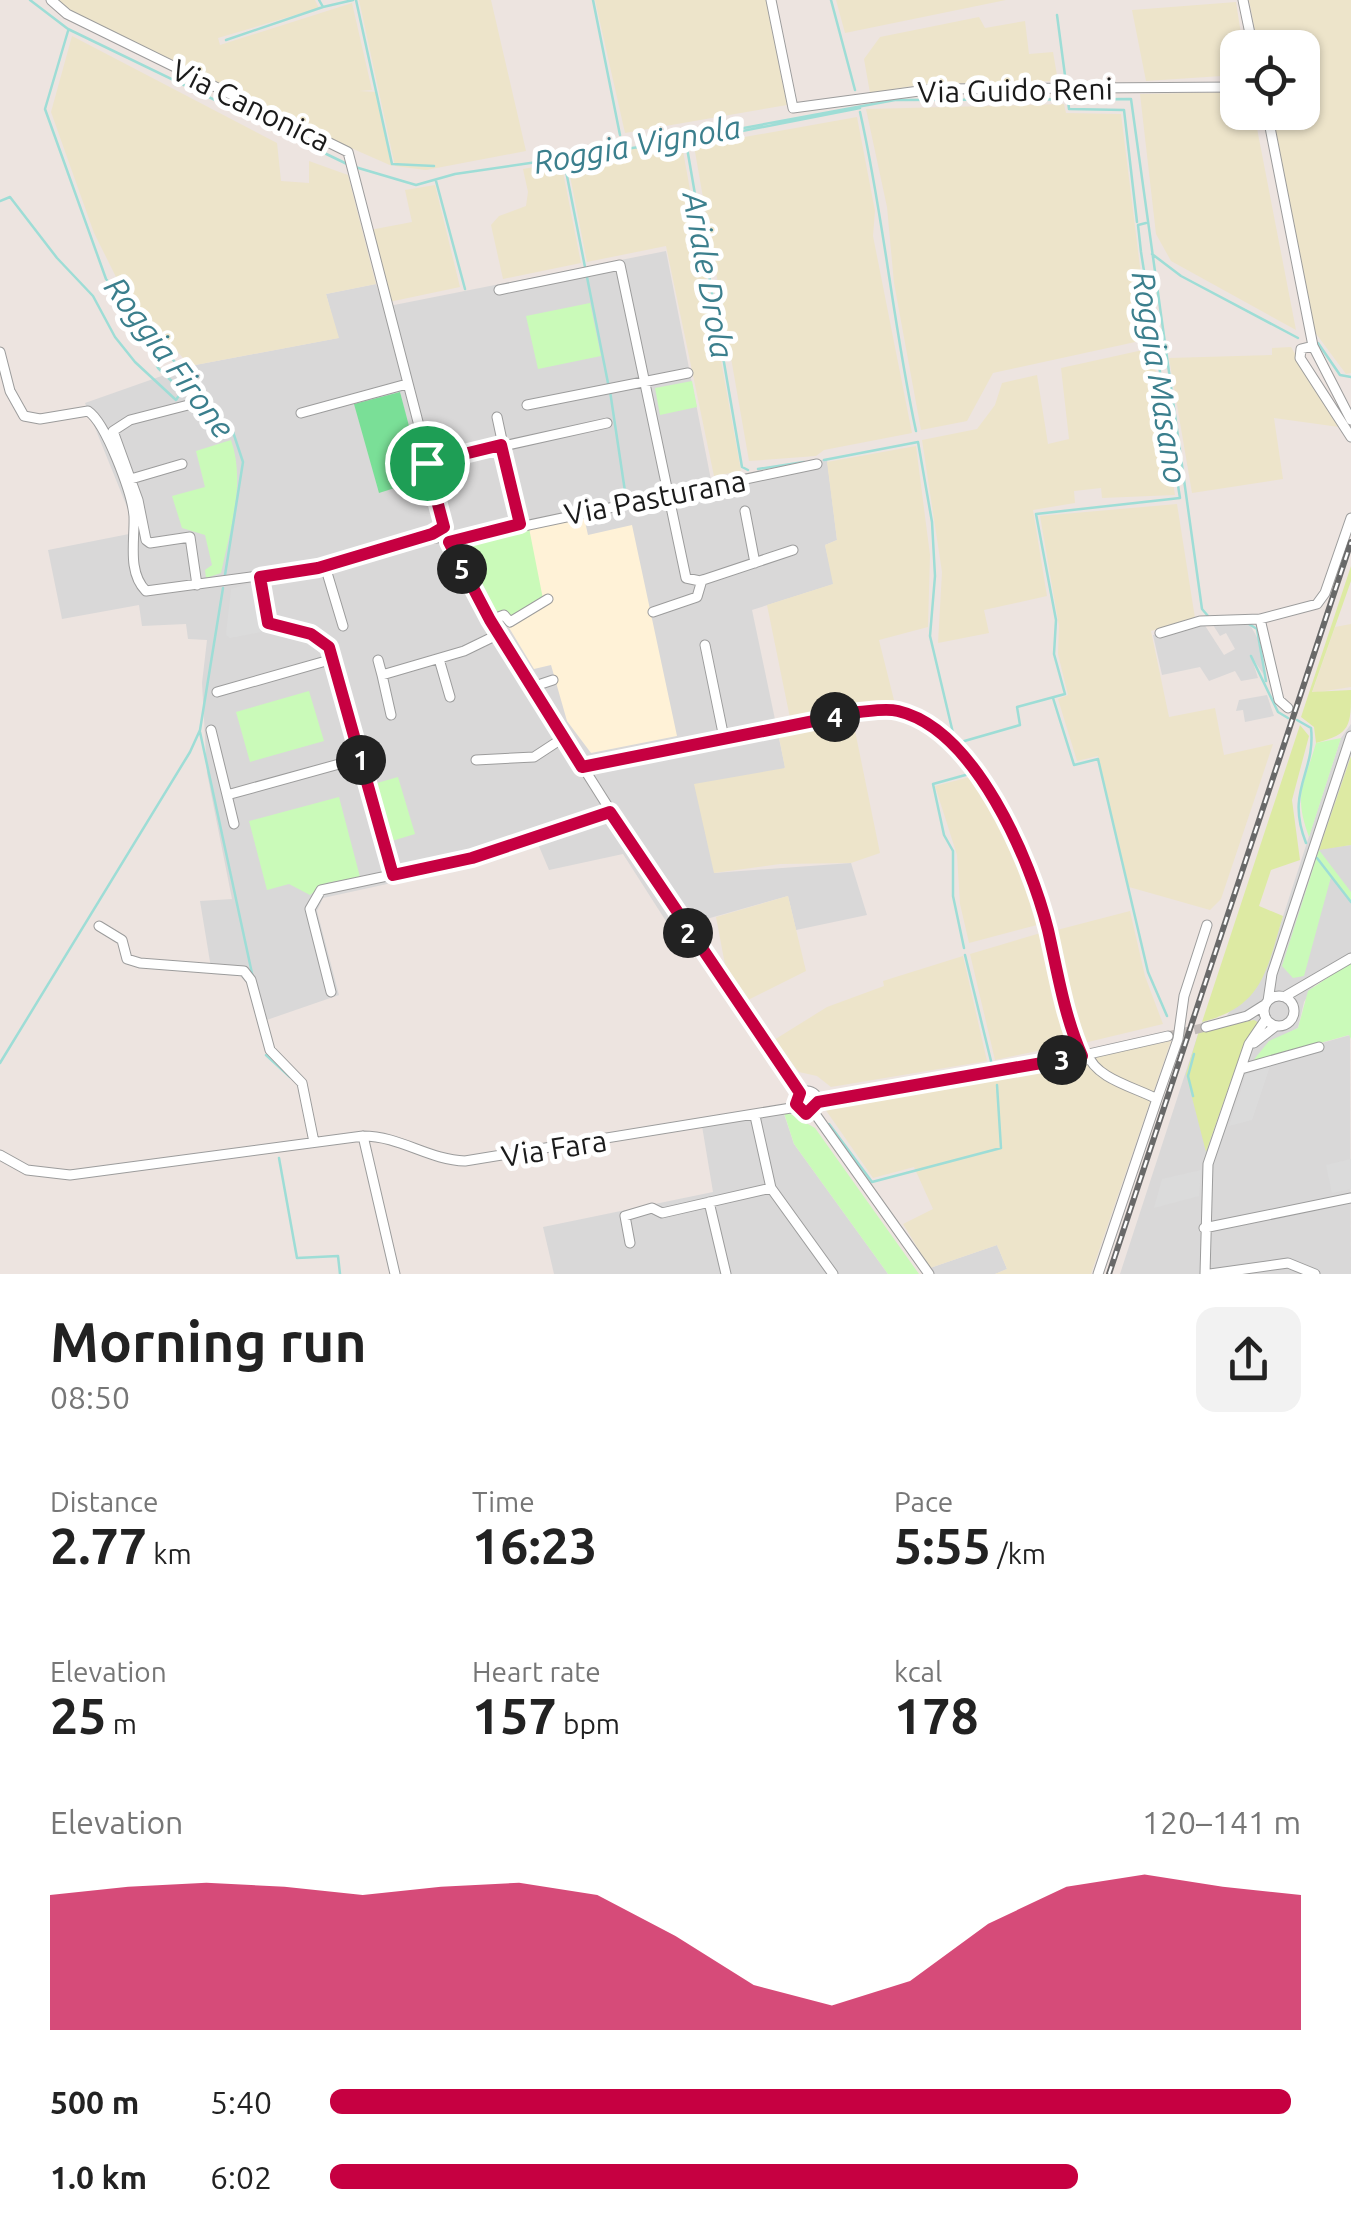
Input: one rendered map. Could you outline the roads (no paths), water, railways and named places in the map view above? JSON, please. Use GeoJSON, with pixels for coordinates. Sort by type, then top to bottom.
{"type":"FeatureCollection","features":[{"type":"Feature","properties":{"kind":"street","name":"Via Canonica"},"geometry":{"type":"LineString","coordinates":[[52,0],[66,14],[348,152],[446,535],[490,620],[563,738],[800,1093]]}},
{"type":"Feature","properties":{"kind":"street","name":"Via Guido Reni"},"geometry":{"type":"LineString","coordinates":[[771,0],[793,108],[934,89],[1220,87]]}},
{"type":"Feature","properties":{"kind":"street"},"geometry":{"type":"LineString","coordinates":[[1244,0],[1250,30]]}},
{"type":"Feature","properties":{"kind":"street"},"geometry":{"type":"LineString","coordinates":[[1270,130],[1313,346],[1351,420]]}},
{"type":"Feature","properties":{"kind":"street"},"geometry":{"type":"LineString","coordinates":[[499,290],[620,265],[684,574],[690,581],[702,580],[793,550]]}},
{"type":"Feature","properties":{"kind":"street"},"geometry":{"type":"LineString","coordinates":[[1313,346],[1301,349],[1300,358],[1351,437]]}},
{"type":"Feature","properties":{"kind":"street"},"geometry":{"type":"LineString","coordinates":[[0,352],[10,391],[24,416],[40,419],[88,410],[100,421],[133,508],[133,554],[142,588],[149,592],[325,566],[446,535]]}},
{"type":"Feature","properties":{"kind":"street"},"geometry":{"type":"LineString","coordinates":[[527,404],[688,373]]}},
{"type":"Feature","properties":{"kind":"street"},"geometry":{"type":"LineString","coordinates":[[301,413],[406,384]]}},
{"type":"Feature","properties":{"kind":"street"},"geometry":{"type":"LineString","coordinates":[[196,403],[115,428],[148,542],[190,537],[197,585]]}},
{"type":"Feature","properties":{"kind":"street"},"geometry":{"type":"LineString","coordinates":[[496,417],[520,524]]}},
{"type":"Feature","properties":{"kind":"street"},"geometry":{"type":"LineString","coordinates":[[427,463],[606,423]]}},
{"type":"Feature","properties":{"kind":"street"},"geometry":{"type":"LineString","coordinates":[[130,479],[182,464]]}},
{"type":"Feature","properties":{"kind":"street","name":"Via Pasturana"},"geometry":{"type":"LineString","coordinates":[[446,535],[520,524],[817,464]]}},
{"type":"Feature","properties":{"kind":"street"},"geometry":{"type":"LineString","coordinates":[[745,511],[756,563]]}},
{"type":"Feature","properties":{"kind":"street"},"geometry":{"type":"LineString","coordinates":[[1160,632],[1200,621],[1260,619],[1305,609],[1322,599],[1351,518]]}},
{"type":"Feature","properties":{"kind":"street"},"geometry":{"type":"LineString","coordinates":[[325,566],[343,626]]}},
{"type":"Feature","properties":{"kind":"street"},"geometry":{"type":"LineString","coordinates":[[260,577],[268,623],[311,634],[329,647],[393,875]]}},
{"type":"Feature","properties":{"kind":"street"},"geometry":{"type":"LineString","coordinates":[[653,612],[697,597],[702,580]]}},
{"type":"Feature","properties":{"kind":"street"},"geometry":{"type":"LineString","coordinates":[[490,620],[504,615],[510,622],[548,599]]}},
{"type":"Feature","properties":{"kind":"street"},"geometry":{"type":"LineString","coordinates":[[1260,619],[1279,700],[1288,708]]}},
{"type":"Feature","properties":{"kind":"street"},"geometry":{"type":"LineString","coordinates":[[382,675],[499,634]]}},
{"type":"Feature","properties":{"kind":"street"},"geometry":{"type":"LineString","coordinates":[[705,645],[724,738]]}},
{"type":"Feature","properties":{"kind":"street"},"geometry":{"type":"LineString","coordinates":[[439,658],[450,697]]}},
{"type":"Feature","properties":{"kind":"street"},"geometry":{"type":"LineString","coordinates":[[217,692],[333,659]]}},
{"type":"Feature","properties":{"kind":"street"},"geometry":{"type":"LineString","coordinates":[[378,660],[391,715]]}},
{"type":"Feature","properties":{"kind":"street"},"geometry":{"type":"LineString","coordinates":[[532,687],[552,680]]}},
{"type":"Feature","properties":{"kind":"street"},"geometry":{"type":"LineString","coordinates":[[582,767],[859,712],[898,711],[961,752],[1013,830],[1047,928],[1067,1019],[1090,1063],[1103,1074],[1158,1099]]}},
{"type":"Feature","properties":{"kind":"street"},"geometry":{"type":"LineString","coordinates":[[210,730],[234,824]]}},
{"type":"Feature","properties":{"kind":"street"},"geometry":{"type":"LineString","coordinates":[[1315,1274],[1288,1263],[1207,1274],[1204,1223],[1208,1164],[1248,1048],[1266,1018],[1272,980],[1351,736]]}},
{"type":"Feature","properties":{"kind":"street"},"geometry":{"type":"LineString","coordinates":[[476,760],[534,757],[563,738]]}},
{"type":"Feature","properties":{"kind":"street"},"geometry":{"type":"LineString","coordinates":[[227,795],[361,758]]}},
{"type":"Feature","properties":{"kind":"street"},"geometry":{"type":"LineString","coordinates":[[331,992],[311,902],[321,890],[472,858],[610,812]]}},
{"type":"Feature","properties":{"kind":"street"},"geometry":{"type":"LineString","coordinates":[[100,926],[122,940],[127,959],[140,964],[244,971],[270,1050],[302,1082],[314,1142]]}},
{"type":"Feature","properties":{"kind":"street"},"geometry":{"type":"LineString","coordinates":[[1098,1274],[1158,1099],[1207,926]]}},
{"type":"Feature","properties":{"kind":"street"},"geometry":{"type":"LineString","coordinates":[[1206,1027],[1247,1016],[1351,958]]}},
{"type":"Feature","properties":{"kind":"street"},"geometry":{"type":"LineString","coordinates":[[1272,980],[1293,1006]]}},
{"type":"Feature","properties":{"kind":"street"},"geometry":{"type":"LineString","coordinates":[[1248,1048],[1290,1020],[1300,987]]}},
{"type":"Feature","properties":{"kind":"street"},"geometry":{"type":"LineString","coordinates":[[1247,1016],[1266,1018],[1276,1026]]}},
{"type":"Feature","properties":{"kind":"street"},"geometry":{"type":"LineString","coordinates":[[929,1274],[815,1107],[810,1092],[800,1093],[796,1107],[806,1114],[815,1107],[1168,1036]]}},
{"type":"Feature","properties":{"kind":"street"},"geometry":{"type":"LineString","coordinates":[[1241,1069],[1319,1047]]}},
{"type":"Feature","properties":{"kind":"street","name":"Via Fara"},"geometry":{"type":"LineString","coordinates":[[0,1155],[27,1170],[70,1175],[363,1136],[394,1139],[436,1156],[465,1161],[796,1107]]}},
{"type":"Feature","properties":{"kind":"street"},"geometry":{"type":"LineString","coordinates":[[755,1116],[771,1188],[833,1274]]}},
{"type":"Feature","properties":{"kind":"street"},"geometry":{"type":"LineString","coordinates":[[363,1136],[395,1274]]}},
{"type":"Feature","properties":{"kind":"street"},"geometry":{"type":"LineString","coordinates":[[630,1243],[626,1214],[652,1208],[662,1214],[771,1188]]}},
{"type":"Feature","properties":{"kind":"street"},"geometry":{"type":"LineString","coordinates":[[1204,1223],[1226,1223],[1351,1198]]}},
{"type":"Feature","properties":{"kind":"street"},"geometry":{"type":"LineString","coordinates":[[709,1202],[726,1274]]}},
{"type":"Feature","properties":{"kind":"waterway","name":"Roggia Vignola"},"geometry":{"type":"LineString","coordinates":[[30,0],[68,29],[347,164]]}},
{"type":"Feature","properties":{"kind":"waterway"},"geometry":{"type":"LineString","coordinates":[[319,0],[323,7],[353,0]]}},
{"type":"Feature","properties":{"kind":"waterway"},"geometry":{"type":"LineString","coordinates":[[356,0],[392,164],[434,166]]}},
{"type":"Feature","properties":{"kind":"waterway"},"geometry":{"type":"LineString","coordinates":[[593,0],[620,135]]}},
{"type":"Feature","properties":{"kind":"waterway","name":"Ariale Drola"},"geometry":{"type":"LineString","coordinates":[[831,0],[855,90]]}},
{"type":"Feature","properties":{"kind":"waterway"},"geometry":{"type":"LineString","coordinates":[[226,40],[323,7]]}},
{"type":"Feature","properties":{"kind":"waterway"},"geometry":{"type":"LineString","coordinates":[[1057,15],[1066,83]]}},
{"type":"Feature","properties":{"kind":"waterway","name":"Roggia Firone"},"geometry":{"type":"LineString","coordinates":[[68,31],[45,109],[106,279],[233,432],[243,462],[225,575]]}},
{"type":"Feature","properties":{"kind":"waterway","name":"Roggia Vignola"},"geometry":{"type":"LineString","coordinates":[[355,167],[416,185],[455,174],[646,146],[895,100],[1131,99],[1202,609],[1208,616]]}},
{"type":"Feature","properties":{"kind":"waterway"},"geometry":{"type":"LineString","coordinates":[[1068,100],[1069,109],[1124,110],[1137,222]]}},
{"type":"Feature","properties":{"kind":"waterway","name":"Ariale Drola"},"geometry":{"type":"LineString","coordinates":[[748,470],[742,467],[686,142],[860,108]]}},
{"type":"Feature","properties":{"kind":"waterway"},"geometry":{"type":"LineString","coordinates":[[860,112],[916,431]]}},
{"type":"Feature","properties":{"kind":"waterway"},"geometry":{"type":"LineString","coordinates":[[564,161],[608,383]]}},
{"type":"Feature","properties":{"kind":"waterway"},"geometry":{"type":"LineString","coordinates":[[436,181],[465,289]]}},
{"type":"Feature","properties":{"kind":"waterway","name":"Ariale Drola"},"geometry":{"type":"LineString","coordinates":[[0,201],[10,197],[57,258],[93,296],[115,337],[135,362],[176,400],[182,391],[158,368],[150,352],[154,340]]}},
{"type":"Feature","properties":{"kind":"waterway","name":"Roggia Masano"},"geometry":{"type":"LineString","coordinates":[[981,767],[961,742],[1020,725],[1017,707],[1065,694],[1054,654],[1056,620],[1036,514],[1180,498],[1141,252],[1138,225],[1146,223]]}},
{"type":"Feature","properties":{"kind":"waterway"},"geometry":{"type":"LineString","coordinates":[[1152,254],[1181,276],[1298,338]]}},
{"type":"Feature","properties":{"kind":"waterway"},"geometry":{"type":"LineString","coordinates":[[1318,343],[1340,375],[1351,377]]}},
{"type":"Feature","properties":{"kind":"waterway"},"geometry":{"type":"LineString","coordinates":[[610,391],[626,498]]}},
{"type":"Feature","properties":{"kind":"waterway","name":"Ariale Drola"},"geometry":{"type":"LineString","coordinates":[[824,460],[918,442],[932,522],[935,576],[930,636],[953,733]]}},
{"type":"Feature","properties":{"kind":"waterway","name":"Ariale Drola"},"geometry":{"type":"LineString","coordinates":[[758,469],[804,462]]}},
{"type":"Feature","properties":{"kind":"waterway","name":"Roggia Firone"},"geometry":{"type":"LineString","coordinates":[[0,1063],[190,752],[200,730],[223,588]]}},
{"type":"Feature","properties":{"kind":"waterway"},"geometry":{"type":"LineString","coordinates":[[1249,624],[1257,629],[1266,681]]}},
{"type":"Feature","properties":{"kind":"waterway"},"geometry":{"type":"LineString","coordinates":[[1251,656],[1278,712],[1288,718]]}},
{"type":"Feature","properties":{"kind":"waterway","name":"Roggia Masano"},"geometry":{"type":"LineString","coordinates":[[1053,698],[1074,765],[1098,759],[1148,972],[1167,1016]]}},
{"type":"Feature","properties":{"kind":"waterway"},"geometry":{"type":"LineString","coordinates":[[1297,720],[1311,728],[1299,809],[1306,843]]}},
{"type":"Feature","properties":{"kind":"waterway"},"geometry":{"type":"LineString","coordinates":[[200,732],[253,978]]}},
{"type":"Feature","properties":{"kind":"waterway","name":"Roggia Masano"},"geometry":{"type":"LineString","coordinates":[[964,948],[953,896],[953,851],[944,835],[933,784],[969,774]]}},
{"type":"Feature","properties":{"kind":"waterway"},"geometry":{"type":"LineString","coordinates":[[1317,858],[1351,902]]}},
{"type":"Feature","properties":{"kind":"waterway"},"geometry":{"type":"LineString","coordinates":[[684,913],[793,1074]]}},
{"type":"Feature","properties":{"kind":"waterway","name":"Roggia Masano"},"geometry":{"type":"LineString","coordinates":[[965,955],[992,1065]]}},
{"type":"Feature","properties":{"kind":"waterway","name":"Roggia Masano"},"geometry":{"type":"LineString","coordinates":[[1193,1096],[1188,1076],[1194,1054]]}},
{"type":"Feature","properties":{"kind":"waterway"},"geometry":{"type":"LineString","coordinates":[[266,1055],[290,1077]]}},
{"type":"Feature","properties":{"kind":"waterway","name":"Roggia Masano"},"geometry":{"type":"LineString","coordinates":[[829,1124],[872,1182],[1001,1148],[997,1085]]}},
{"type":"Feature","properties":{"kind":"waterway"},"geometry":{"type":"LineString","coordinates":[[279,1158],[297,1258],[338,1256],[340,1274]]}},
{"type":"Feature","properties":{"kind":"tunnel"},"geometry":{"type":"LineString","coordinates":[[1168,1036],[1206,1027]]}},
{"type":"Feature","properties":{"kind":"railway"},"geometry":{"type":"LineString","coordinates":[[1109,1274],[1351,542]]}}]}
